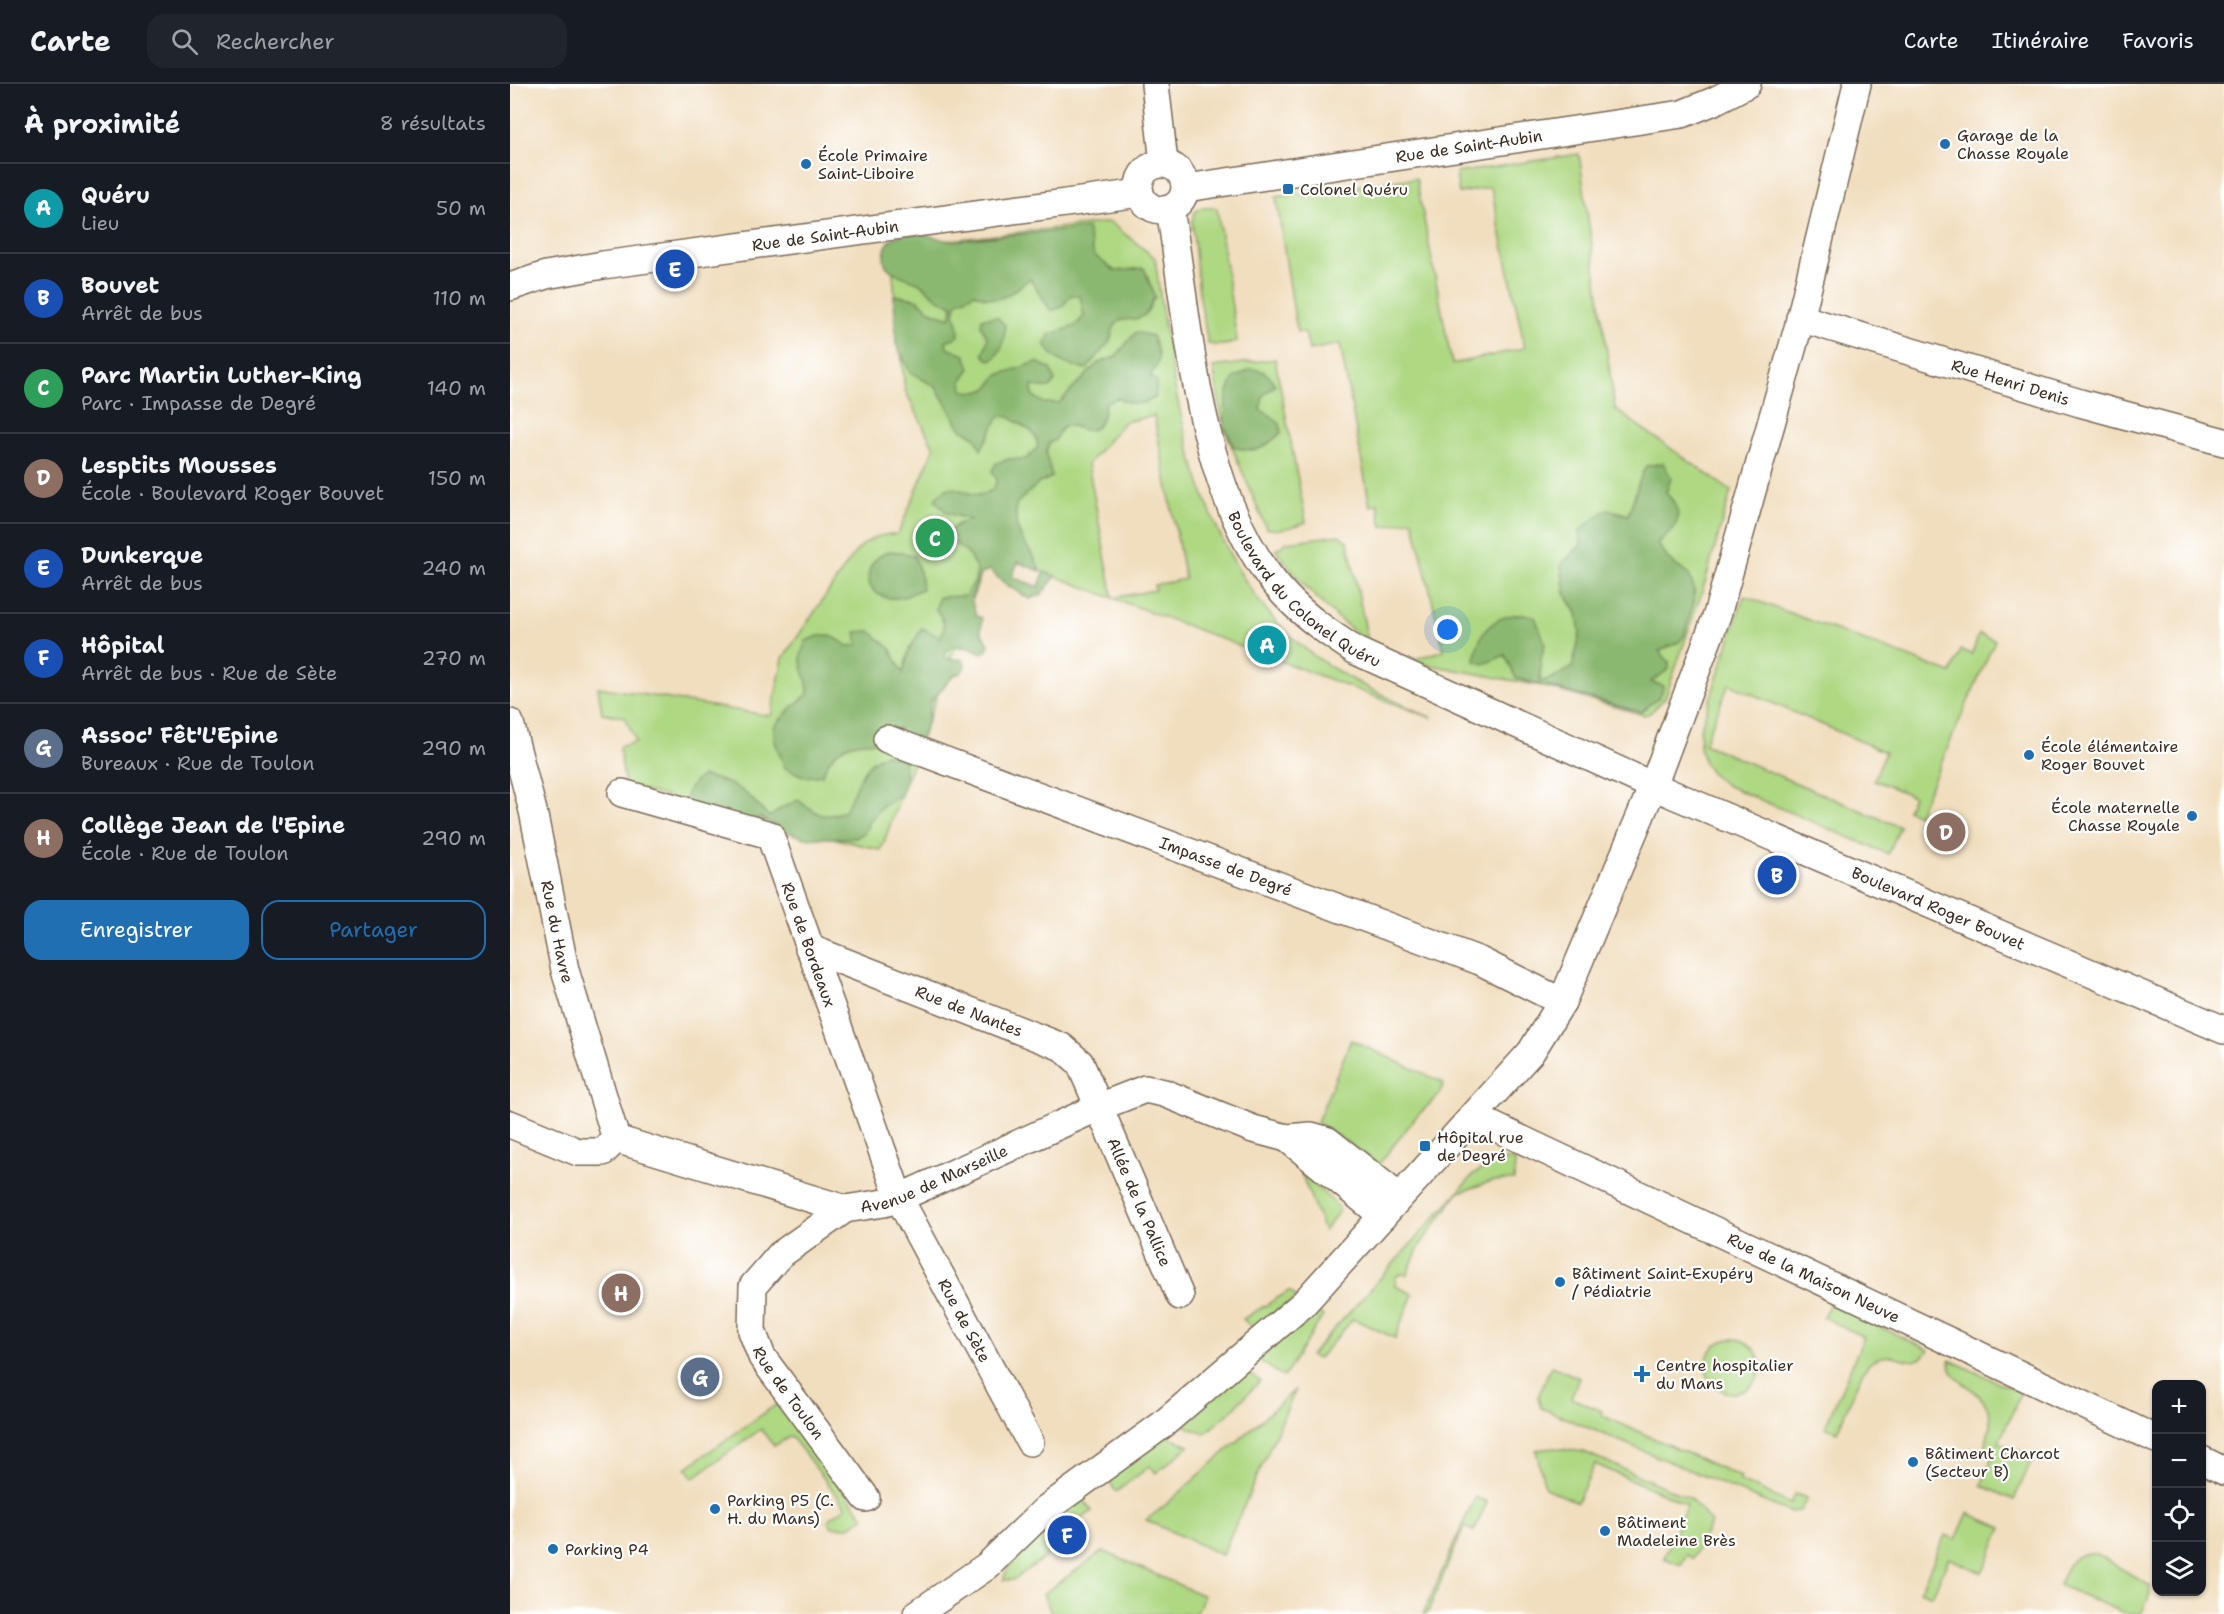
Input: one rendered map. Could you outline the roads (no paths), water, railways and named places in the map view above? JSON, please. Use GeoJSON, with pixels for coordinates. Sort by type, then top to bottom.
{"type":"FeatureCollection","features":[{"type":"Feature","properties":{"kind":"street"},"geometry":{"type":"LineString","coordinates":[[1155,84],[1164,159],[1182,174],[1186,188],[1183,199],[1171,214],[1148,206],[1140,194],[1139,186],[1144,172],[1164,159]]}},
{"type":"Feature","properties":{"kind":"street","name":"Rue de Saint-Aubin"},"geometry":{"type":"LineString","coordinates":[[1186,188],[1682,114],[1747,84]]}},
{"type":"Feature","properties":{"kind":"street"},"geometry":{"type":"LineString","coordinates":[[917,1614],[987,1566],[1046,1509],[1162,1425],[1304,1304],[1531,1052],[1562,1002],[1653,786],[1717,615],[1800,318],[1857,84]]}},
{"type":"Feature","properties":{"kind":"street","name":"Rue de Saint-Aubin"},"geometry":{"type":"LineString","coordinates":[[510,287],[546,275],[603,265],[1140,194]]}},
{"type":"Feature","properties":{"kind":"street","name":"Boulevard du Colonel Quéru"},"geometry":{"type":"LineString","coordinates":[[1171,214],[1200,404],[1215,466],[1240,526],[1260,564],[1284,595],[1319,626],[1356,651],[1653,786]]}},
{"type":"Feature","properties":{"kind":"street","name":"Rue Henri Denis"},"geometry":{"type":"LineString","coordinates":[[1800,318],[2080,403],[2224,442]]}},
{"type":"Feature","properties":{"kind":"street","name":"Rue du Havre"},"geometry":{"type":"LineString","coordinates":[[510,723],[533,811],[565,970],[616,1138]]}},
{"type":"Feature","properties":{"kind":"street","name":"Impasse de Degré"},"geometry":{"type":"LineString","coordinates":[[887,739],[1480,961],[1562,1002]]}},
{"type":"Feature","properties":{"kind":"street","name":"Boulevard Roger Bouvet"},"geometry":{"type":"LineString","coordinates":[[1653,786],[2224,1030]]}},
{"type":"Feature","properties":{"kind":"street","name":"Rue de Bordeaux"},"geometry":{"type":"LineString","coordinates":[[622,793],[770,835],[899,1198]]}},
{"type":"Feature","properties":{"kind":"street","name":"Rue de Nantes"},"geometry":{"type":"LineString","coordinates":[[809,948],[1062,1047],[1080,1063],[1099,1107]]}},
{"type":"Feature","properties":{"kind":"street","name":"Avenue de Marseille"},"geometry":{"type":"LineString","coordinates":[[616,1138],[845,1209],[884,1203],[899,1198],[1099,1107],[1145,1089],[1164,1093],[1253,1129],[1287,1137],[1391,1206]]}},
{"type":"Feature","properties":{"kind":"street","name":"Allée de la Pallice"},"geometry":{"type":"LineString","coordinates":[[1099,1107],[1180,1296]]}},
{"type":"Feature","properties":{"kind":"street","name":"Rue de la Maison Neuve"},"geometry":{"type":"LineString","coordinates":[[1472,1116],[2152,1437]]}},
{"type":"Feature","properties":{"kind":"street"},"geometry":{"type":"LineString","coordinates":[[510,1124],[578,1152],[603,1152],[616,1138]]}},
{"type":"Feature","properties":{"kind":"street","name":"Rue de Sète"},"geometry":{"type":"LineString","coordinates":[[899,1198],[1030,1442]]}},
{"type":"Feature","properties":{"kind":"street","name":"Rue de Toulon"},"geometry":{"type":"LineString","coordinates":[[845,1209],[780,1255],[753,1286],[752,1331],[762,1357],[866,1498]]}},
{"type":"Feature","properties":{"kind":"street"},"geometry":{"type":"LineString","coordinates":[[2206,1462],[2224,1471]]}},
{"type":"Feature","properties":{"kind":"place","name":"Garage de la Chasse Royale"},"geometry":{"type":"Point","coordinates":[1945,144]}},
{"type":"Feature","properties":{"kind":"place","name":"École Primaire Saint-Liboire"},"geometry":{"type":"Point","coordinates":[806,164]}},
{"type":"Feature","properties":{"kind":"place","name":"Colonel Quéru"},"geometry":{"type":"Point","coordinates":[1288,189]}},
{"type":"Feature","properties":{"kind":"place","name":"Dunkerque"},"geometry":{"type":"Point","coordinates":[675,269]}},
{"type":"Feature","properties":{"kind":"place","name":"Parc Martin Luther-King"},"geometry":{"type":"Point","coordinates":[935,538]}},
{"type":"Feature","properties":{"kind":"place","name":"Quéru"},"geometry":{"type":"Point","coordinates":[1267,645]}},
{"type":"Feature","properties":{"kind":"place","name":"École élémentaire Roger Bouvet"},"geometry":{"type":"Point","coordinates":[2029,755]}},
{"type":"Feature","properties":{"kind":"place","name":"École maternelle Chasse Royale"},"geometry":{"type":"Point","coordinates":[2192,816]}},
{"type":"Feature","properties":{"kind":"place","name":"Lesptits Mousses"},"geometry":{"type":"Point","coordinates":[1946,832]}},
{"type":"Feature","properties":{"kind":"place","name":"Bouvet"},"geometry":{"type":"Point","coordinates":[1777,875]}},
{"type":"Feature","properties":{"kind":"place","name":"Hôpital rue de Degré"},"geometry":{"type":"Point","coordinates":[1425,1146]}},
{"type":"Feature","properties":{"kind":"place","name":"Bâtiment Saint-Exupéry / Pédiatrie"},"geometry":{"type":"Point","coordinates":[1560,1282]}},
{"type":"Feature","properties":{"kind":"place","name":"Collège Jean de l'Epine"},"geometry":{"type":"Point","coordinates":[621,1293]}},
{"type":"Feature","properties":{"kind":"place","name":"Centre hospitalier du Mans"},"geometry":{"type":"Point","coordinates":[1642,1374]}},
{"type":"Feature","properties":{"kind":"place","name":"Assoc' Fêt'L'Epine"},"geometry":{"type":"Point","coordinates":[700,1377]}},
{"type":"Feature","properties":{"kind":"place","name":"Bâtiment Charcot (Secteur B)"},"geometry":{"type":"Point","coordinates":[1913,1462]}},
{"type":"Feature","properties":{"kind":"place","name":"Parking P5 (C. H. du Mans)"},"geometry":{"type":"Point","coordinates":[715,1509]}},
{"type":"Feature","properties":{"kind":"place","name":"Bâtiment Madeleine Brès"},"geometry":{"type":"Point","coordinates":[1605,1531]}},
{"type":"Feature","properties":{"kind":"place","name":"Hôpital"},"geometry":{"type":"Point","coordinates":[1067,1535]}},
{"type":"Feature","properties":{"kind":"place","name":"Parking P4"},"geometry":{"type":"Point","coordinates":[553,1549]}}]}
